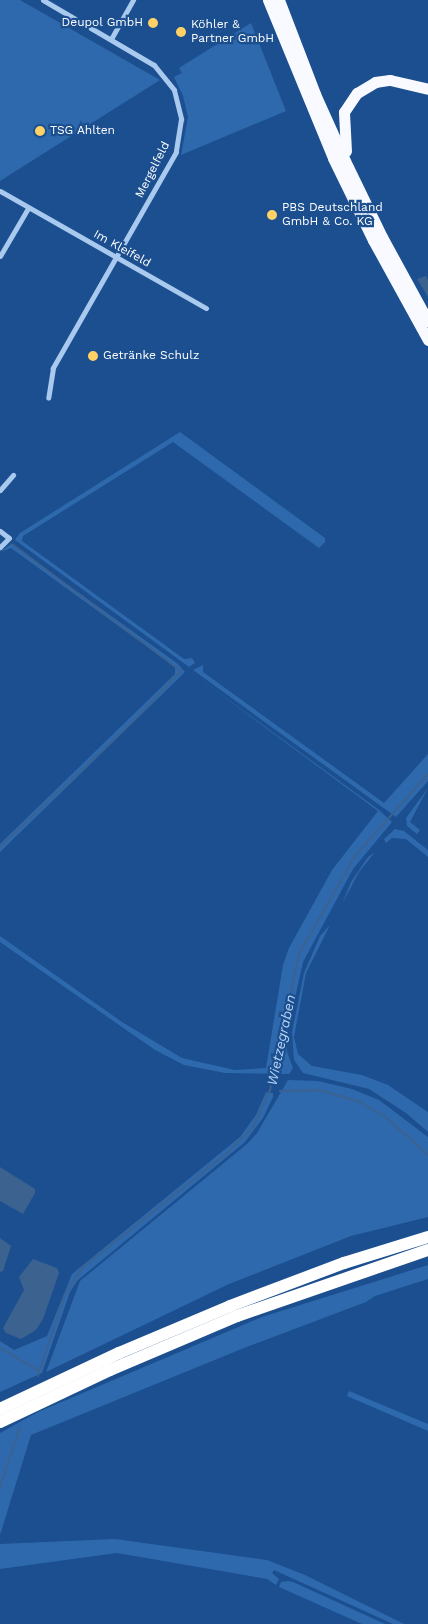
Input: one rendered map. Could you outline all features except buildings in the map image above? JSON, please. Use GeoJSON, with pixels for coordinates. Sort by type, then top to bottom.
{"type":"FeatureCollection","features":[{"type":"Feature","properties":{"kind":"highway"},"geometry":{"type":"LineString","coordinates":[[268,0],[333,158],[373,240],[428,340]]}},
{"type":"Feature","properties":{"kind":"highway"},"geometry":{"type":"LineString","coordinates":[[279,0],[315,94],[348,167],[382,237],[428,321]]}},
{"type":"Feature","properties":{"kind":"highway"},"geometry":{"type":"LineString","coordinates":[[348,167],[343,123],[349,102],[357,93],[376,82],[390,80],[428,89]]}},
{"type":"Feature","properties":{"kind":"highway"},"geometry":{"type":"LineString","coordinates":[[0,1409],[221,1310],[344,1263],[428,1237]]}},
{"type":"Feature","properties":{"kind":"highway"},"geometry":{"type":"LineString","coordinates":[[0,1422],[110,1370],[237,1316],[428,1250]]}},
{"type":"Feature","properties":{"kind":"street","name":"Mergelfeld"},"geometry":{"type":"LineString","coordinates":[[43,0],[111,39],[160,71],[174,90],[182,119],[176,152],[53,368],[48,398]]}},
{"type":"Feature","properties":{"kind":"street"},"geometry":{"type":"LineString","coordinates":[[111,39],[133,0]]}},
{"type":"Feature","properties":{"kind":"street","name":"Im Kleifeld"},"geometry":{"type":"LineString","coordinates":[[0,192],[206,308]]}},
{"type":"Feature","properties":{"kind":"street"},"geometry":{"type":"LineString","coordinates":[[0,256],[28,208]]}},
{"type":"Feature","properties":{"kind":"street"},"geometry":{"type":"LineString","coordinates":[[0,490],[13,475]]}},
{"type":"Feature","properties":{"kind":"street"},"geometry":{"type":"LineString","coordinates":[[0,531],[10,538],[0,547]]}},
{"type":"Feature","properties":{"kind":"shaded area","name":"TSG Ahlten"},"geometry":{"type":"Polygon","coordinates":[[[0,0],[20,0],[160,80],[0,181],[0,0]]]}},
{"type":"Feature","properties":{"kind":"shaded area"},"geometry":{"type":"Polygon","coordinates":[[[251,23],[286,111],[181,155],[188,117],[183,96],[174,77],[182,73],[179,68],[251,23]]]}},
{"type":"Feature","properties":{"kind":"shaded area"},"geometry":{"type":"Polygon","coordinates":[[[426,276],[428,280],[428,297],[417,279],[426,276]]]}},
{"type":"Feature","properties":{"kind":"shaded area"},"geometry":{"type":"Polygon","coordinates":[[[180,432],[325,538],[325,542],[319,548],[173,442],[23,536],[22,541],[184,659],[192,658],[195,663],[189,667],[15,540],[20,533],[180,432]]]}},
{"type":"Feature","properties":{"kind":"shaded area"},"geometry":{"type":"Polygon","coordinates":[[[11,544],[178,664],[185,672],[0,852],[0,844],[175,674],[175,667],[11,548],[0,552],[11,544]]]}},
{"type":"Feature","properties":{"kind":"shaded area"},"geometry":{"type":"Polygon","coordinates":[[[203,665],[203,672],[384,803],[428,754],[428,781],[396,817],[193,670],[203,665]]]}},
{"type":"Feature","properties":{"kind":"shaded area"},"geometry":{"type":"Polygon","coordinates":[[[193,674],[379,810],[392,822],[353,869],[303,962],[287,1034],[287,1052],[293,1068],[289,1074],[225,1073],[184,1065],[155,1050],[0,942],[0,936],[122,1022],[182,1058],[235,1070],[266,1068],[283,965],[289,948],[332,870],[378,811],[193,674]]]}},
{"type":"Feature","properties":{"kind":"shaded area"},"geometry":{"type":"Polygon","coordinates":[[[428,788],[410,822],[420,830],[417,834],[407,826],[406,818],[428,788]]]}},
{"type":"Feature","properties":{"kind":"shaded area"},"geometry":{"type":"Polygon","coordinates":[[[395,829],[404,831],[428,850],[428,857],[406,839],[392,838],[386,843],[384,839],[395,829]]]}},
{"type":"Feature","properties":{"kind":"shaded area"},"geometry":{"type":"Polygon","coordinates":[[[375,852],[359,872],[342,904],[351,882],[368,857],[375,852]]]}},
{"type":"Feature","properties":{"kind":"shaded area"},"geometry":{"type":"Polygon","coordinates":[[[330,925],[306,973],[294,1037],[298,1054],[312,1066],[362,1075],[388,1085],[428,1112],[428,1132],[406,1113],[369,1089],[303,1073],[294,1060],[292,1032],[304,973],[320,936],[330,925]]]}},
{"type":"Feature","properties":{"kind":"shaded area"},"geometry":{"type":"Polygon","coordinates":[[[288,1080],[318,1081],[352,1089],[379,1100],[428,1137],[428,1217],[351,1236],[229,1284],[46,1372],[80,1281],[247,1144],[257,1133],[288,1080]]]}},
{"type":"Feature","properties":{"kind":"shaded area"},"geometry":{"type":"Polygon","coordinates":[[[266,1092],[273,1093],[273,1097],[263,1118],[245,1142],[78,1280],[70,1292],[42,1373],[0,1392],[0,1341],[14,1350],[47,1336],[72,1274],[240,1137],[256,1115],[266,1092]]]}},
{"type":"Feature","properties":{"kind":"shaded area"},"geometry":{"type":"Polygon","coordinates":[[[0,1167],[35,1189],[35,1193],[23,1214],[0,1201],[0,1167]]]}},
{"type":"Feature","properties":{"kind":"shaded area"},"geometry":{"type":"Polygon","coordinates":[[[0,1238],[11,1246],[3,1271],[0,1272],[0,1238]]]}},
{"type":"Feature","properties":{"kind":"shaded area"},"geometry":{"type":"Polygon","coordinates":[[[33,1259],[57,1268],[59,1273],[43,1319],[36,1330],[21,1339],[6,1333],[3,1328],[24,1290],[19,1277],[33,1259]]]}},
{"type":"Feature","properties":{"kind":"shaded area"},"geometry":{"type":"Polygon","coordinates":[[[428,1265],[428,1279],[375,1296],[366,1302],[244,1348],[31,1435],[0,1535],[0,1433],[38,1412],[262,1317],[428,1265]]]}},
{"type":"Feature","properties":{"kind":"shaded area"},"geometry":{"type":"Polygon","coordinates":[[[349,1391],[428,1424],[428,1431],[347,1396],[349,1391]]]}},
{"type":"Feature","properties":{"kind":"shaded area"},"geometry":{"type":"Polygon","coordinates":[[[115,1539],[267,1560],[305,1575],[404,1624],[393,1624],[274,1570],[272,1573],[279,1579],[276,1585],[267,1579],[117,1553],[0,1569],[0,1544],[115,1539]]]}},
{"type":"Feature","properties":{"kind":"shaded area"},"geometry":{"type":"Polygon","coordinates":[[[289,1581],[385,1624],[362,1624],[279,1587],[281,1582],[289,1581]]]}},
{"type":"Feature","properties":{"kind":"waterway"},"geometry":{"type":"LineString","coordinates":[[0,847],[128,726],[181,671],[12,544]]}},
{"type":"Feature","properties":{"kind":"waterway","name":"Wietzegraben"},"geometry":{"type":"LineString","coordinates":[[38,1376],[65,1294],[81,1269],[227,1153],[253,1127],[270,1090],[299,954],[355,856],[428,774]]}},
{"type":"Feature","properties":{"kind":"waterway"},"geometry":{"type":"LineString","coordinates":[[280,1091],[319,1090],[360,1102],[388,1119],[428,1155]]}},
{"type":"Feature","properties":{"kind":"waterway"},"geometry":{"type":"LineString","coordinates":[[0,1348],[39,1371]]}},
{"type":"Feature","properties":{"kind":"waterway","name":"Wietzegraben"},"geometry":{"type":"LineString","coordinates":[[0,1487],[20,1427]]}},
{"type":"Feature","properties":{"kind":"place","name":"Deupol GmbH"},"geometry":{"type":"Point","coordinates":[153,23]}},
{"type":"Feature","properties":{"kind":"place","name":"Köhler & Partner GmbH"},"geometry":{"type":"Point","coordinates":[181,32]}},
{"type":"Feature","properties":{"kind":"place","name":"TSG Ahlten"},"geometry":{"type":"Point","coordinates":[40,131]}},
{"type":"Feature","properties":{"kind":"place","name":"PBS Deutschland GmbH & Co. KG"},"geometry":{"type":"Point","coordinates":[272,215]}},
{"type":"Feature","properties":{"kind":"place","name":"Getränke Schulz"},"geometry":{"type":"Point","coordinates":[93,356]}}]}
